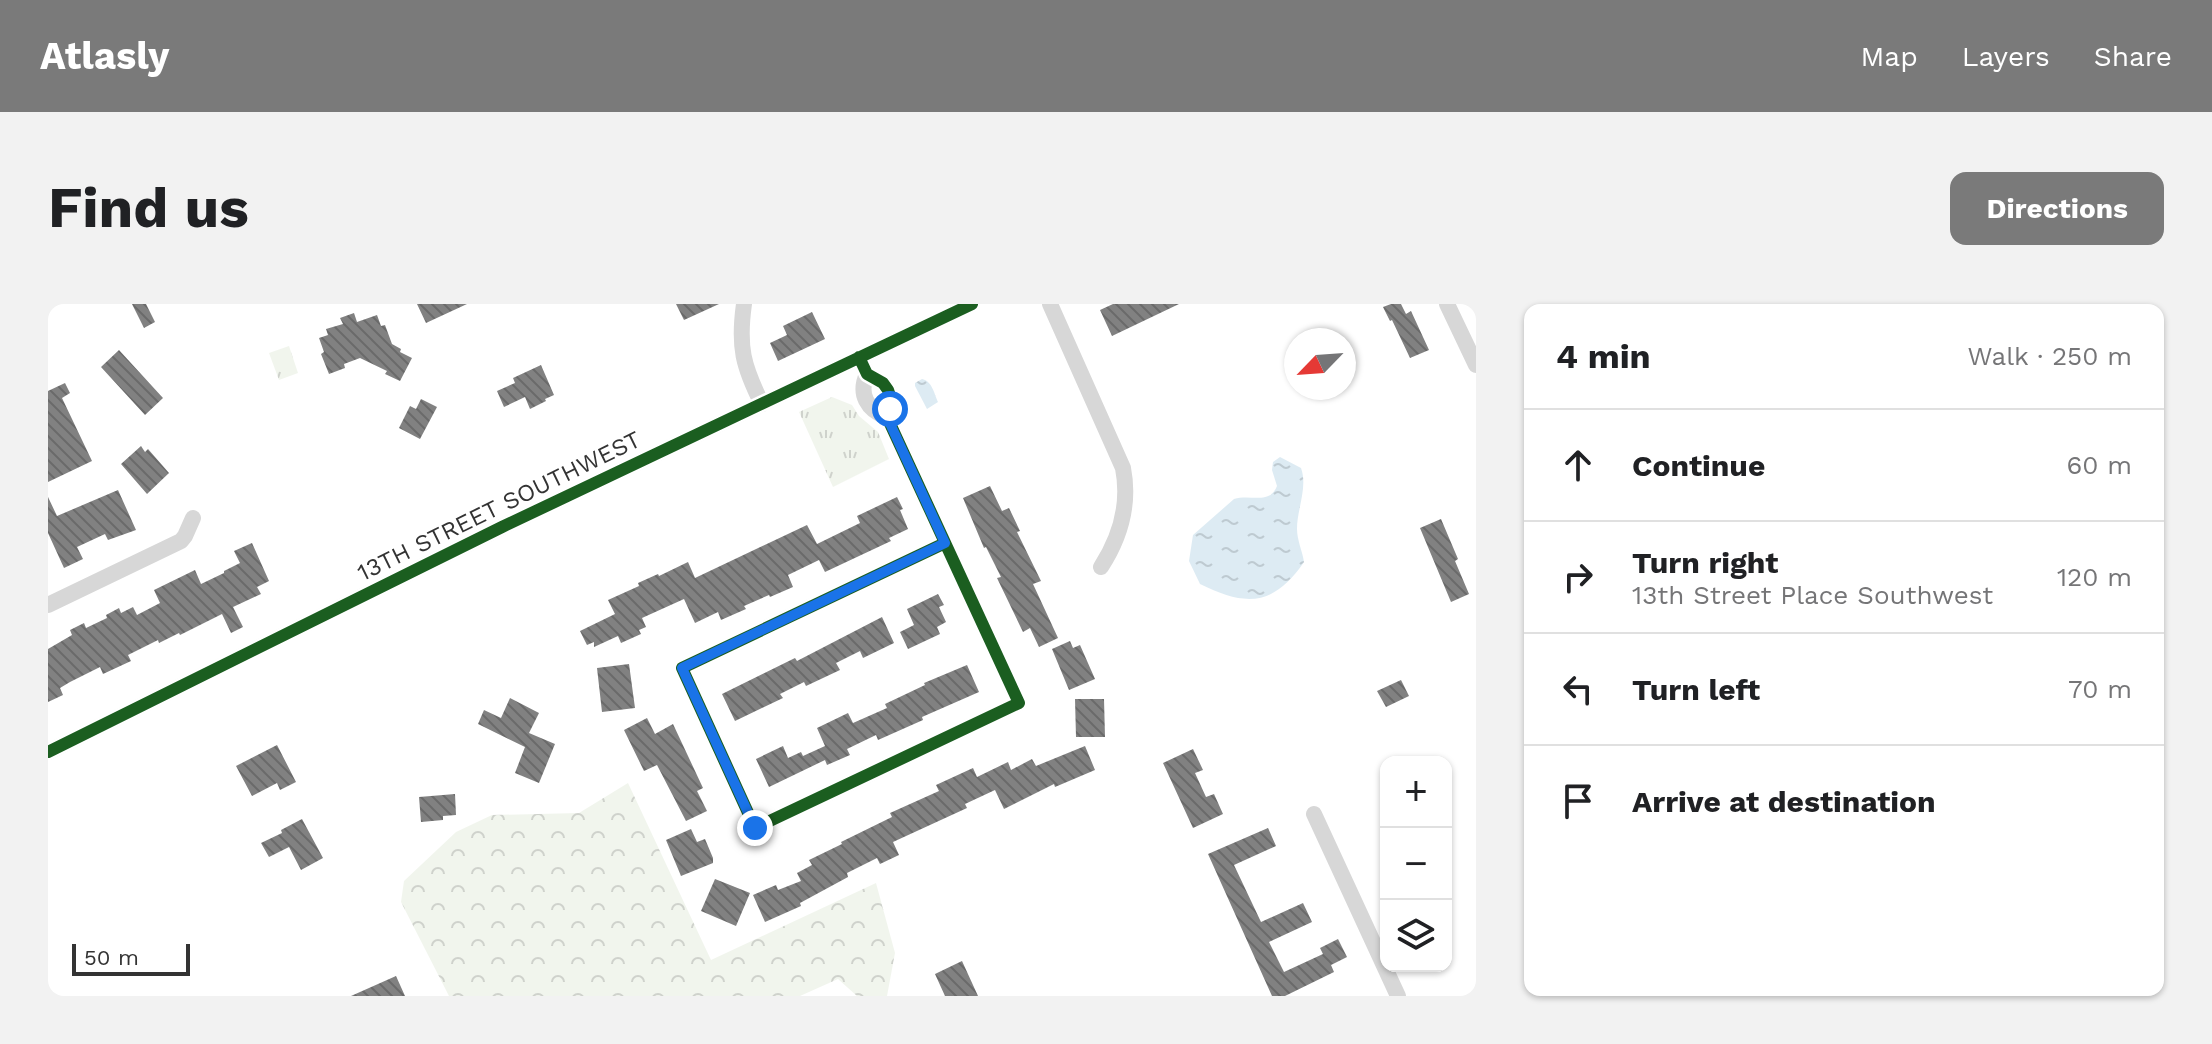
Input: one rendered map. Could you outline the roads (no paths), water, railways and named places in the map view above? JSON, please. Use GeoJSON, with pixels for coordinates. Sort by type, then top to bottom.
{"type":"FeatureCollection","features":[{"type":"Feature","properties":{"kind":"street"},"geometry":{"type":"LineString","coordinates":[[744,304],[740,329],[742,352],[747,373],[762,404]]}},
{"type":"Feature","properties":{"kind":"street","name":"13TH STREET SOUTHWEST"},"geometry":{"type":"LineString","coordinates":[[48,752],[502,527],[972,304]]}},
{"type":"Feature","properties":{"kind":"street"},"geometry":{"type":"LineString","coordinates":[[1050,304],[1123,468],[1126,493],[1123,517],[1115,543],[1101,567]]}},
{"type":"Feature","properties":{"kind":"street"},"geometry":{"type":"LineString","coordinates":[[1447,304],[1476,365]]}},
{"type":"Feature","properties":{"kind":"street"},"geometry":{"type":"LineString","coordinates":[[859,357],[867,374],[883,383],[888,390],[891,399],[887,417],[1019,703],[755,828],[682,668],[945,543]]}},
{"type":"Feature","properties":{"kind":"street"},"geometry":{"type":"LineString","coordinates":[[867,374],[863,384],[866,401],[870,408],[887,417]]}},
{"type":"Feature","properties":{"kind":"street"},"geometry":{"type":"LineString","coordinates":[[48,605],[181,541],[193,518]]}},
{"type":"Feature","properties":{"kind":"street"},"geometry":{"type":"LineString","coordinates":[[1314,814],[1398,996]]}},
{"type":"Feature","properties":{"kind":"water"},"geometry":{"type":"Polygon","coordinates":[[[922,379],[930,385],[938,402],[927,409],[915,386],[922,379]]]}},
{"type":"Feature","properties":{"kind":"water"},"geometry":{"type":"Polygon","coordinates":[[[1280,457],[1301,468],[1303,475],[1297,529],[1304,562],[1282,587],[1258,598],[1231,596],[1200,584],[1189,561],[1193,535],[1234,499],[1265,497],[1274,492],[1277,486],[1273,462],[1280,457]]]}}]}
